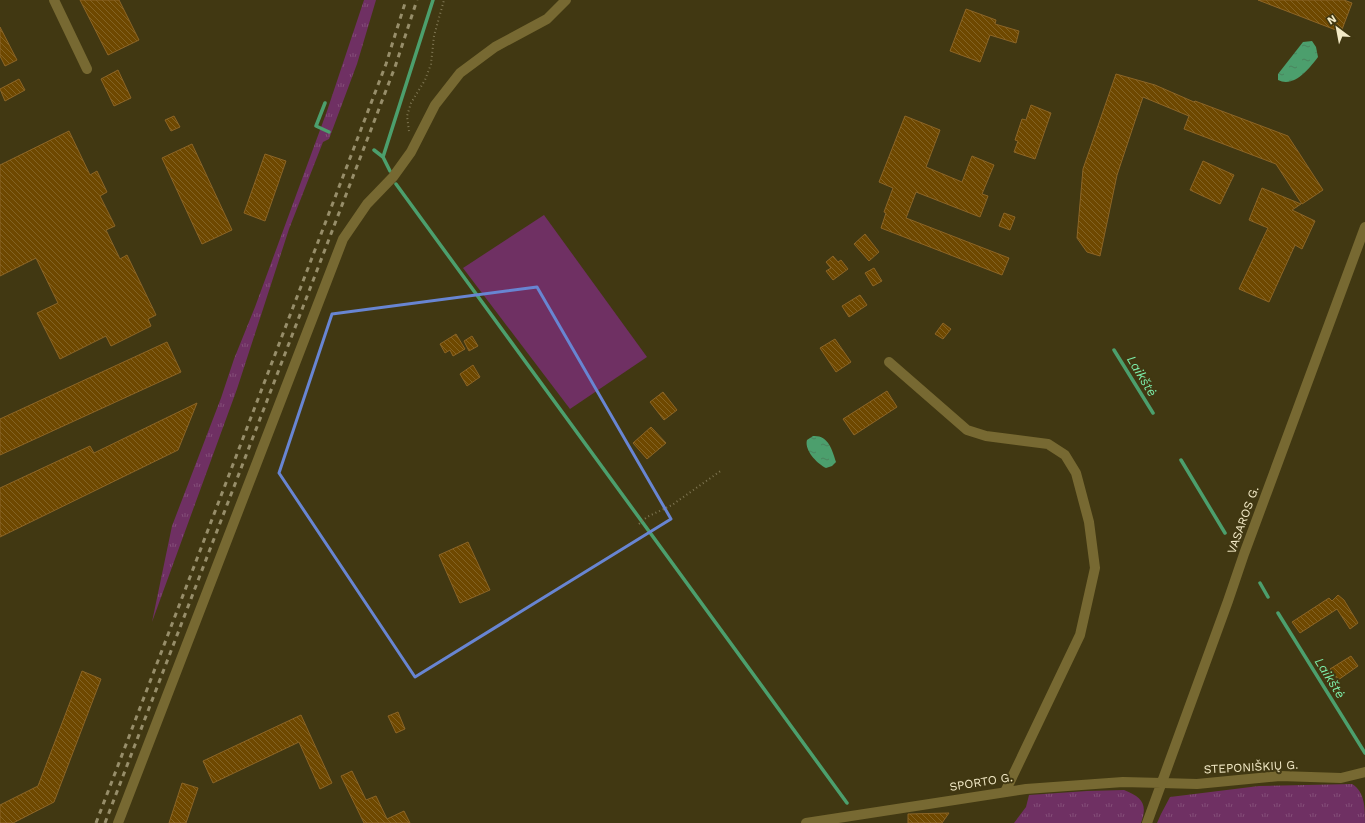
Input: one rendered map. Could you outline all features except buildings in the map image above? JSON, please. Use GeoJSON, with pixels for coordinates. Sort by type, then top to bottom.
{"type":"FeatureCollection","features":[{"type":"Feature","properties":{"kind":"street"},"geometry":{"type":"LineString","coordinates":[[54,0],[87,69]]}},
{"type":"Feature","properties":{"kind":"street"},"geometry":{"type":"LineString","coordinates":[[118,823],[343,239],[367,204],[393,177],[414,145],[435,105],[460,73],[495,47],[547,19],[566,0]]}},
{"type":"Feature","properties":{"kind":"street","name":"VASAROS G."},"geometry":{"type":"LineString","coordinates":[[1147,823],[1226,609],[1244,554],[1365,227]]}},
{"type":"Feature","properties":{"kind":"street"},"geometry":{"type":"LineString","coordinates":[[889,362],[967,430],[986,436],[1048,444],[1065,455],[1076,472],[1090,522],[1095,568],[1080,635],[1005,792]]}},
{"type":"Feature","properties":{"kind":"street","name":"STEPONIŠKIŲ G."},"geometry":{"type":"LineString","coordinates":[[1162,783],[1204,783],[1280,776],[1341,778],[1365,772]]}},
{"type":"Feature","properties":{"kind":"street","name":"SPORTO G."},"geometry":{"type":"LineString","coordinates":[[806,823],[1026,789],[1123,782],[1162,783]]}},
{"type":"Feature","properties":{"kind":"path"},"geometry":{"type":"LineString","coordinates":[[414,145],[410,136],[407,116],[411,103],[425,80],[431,64],[434,36],[444,0]]}},
{"type":"Feature","properties":{"kind":"path"},"geometry":{"type":"LineString","coordinates":[[639,524],[647,517],[672,505],[722,470]]}},
{"type":"Feature","properties":{"kind":"highlighted area"},"geometry":{"type":"Polygon","coordinates":[[[537,287],[671,519],[415,677],[279,473],[332,314],[537,287]]]}},
{"type":"Feature","properties":{"kind":"green space"},"geometry":{"type":"Polygon","coordinates":[[[364,0],[376,0],[357,64],[329,139],[323,142],[289,229],[237,389],[152,622],[172,526],[327,111],[364,0]]]}},
{"type":"Feature","properties":{"kind":"green space"},"geometry":{"type":"Polygon","coordinates":[[[544,215],[647,357],[570,409],[463,268],[544,215]]]}},
{"type":"Feature","properties":{"kind":"green space"},"geometry":{"type":"Polygon","coordinates":[[[1352,784],[1360,791],[1362,796],[1365,823],[1157,823],[1170,797],[1259,786],[1352,784]]]}},
{"type":"Feature","properties":{"kind":"green space"},"geometry":{"type":"Polygon","coordinates":[[[1124,790],[1135,795],[1142,802],[1144,811],[1141,823],[1014,823],[1026,807],[1029,795],[1124,790]]]}},
{"type":"Feature","properties":{"kind":"water"},"geometry":{"type":"Polygon","coordinates":[[[1312,41],[1316,47],[1318,57],[1306,72],[1290,81],[1284,82],[1278,80],[1278,74],[1303,42],[1312,41]]]}},
{"type":"Feature","properties":{"kind":"water"},"geometry":{"type":"Polygon","coordinates":[[[813,436],[818,436],[826,440],[829,444],[836,462],[832,466],[826,468],[822,466],[809,452],[807,448],[807,440],[813,436]]]}},
{"type":"Feature","properties":{"kind":"waterway"},"geometry":{"type":"LineString","coordinates":[[383,157],[433,0]]}},
{"type":"Feature","properties":{"kind":"waterway"},"geometry":{"type":"LineString","coordinates":[[325,103],[316,126],[329,132]]}},
{"type":"Feature","properties":{"kind":"waterway"},"geometry":{"type":"LineString","coordinates":[[374,150],[383,157],[390,171]]}},
{"type":"Feature","properties":{"kind":"waterway"},"geometry":{"type":"LineString","coordinates":[[396,184],[847,803]]}},
{"type":"Feature","properties":{"kind":"waterway","name":"Laikštė"},"geometry":{"type":"LineString","coordinates":[[1114,350],[1153,413]]}},
{"type":"Feature","properties":{"kind":"waterway","name":"Laikštė"},"geometry":{"type":"LineString","coordinates":[[1181,460],[1225,533]]}},
{"type":"Feature","properties":{"kind":"waterway","name":"Laikštė"},"geometry":{"type":"LineString","coordinates":[[1260,583],[1268,597]]}},
{"type":"Feature","properties":{"kind":"waterway","name":"Laikštė"},"geometry":{"type":"LineString","coordinates":[[1278,613],[1365,753]]}},
{"type":"Feature","properties":{"kind":"railway"},"geometry":{"type":"LineString","coordinates":[[96,823],[386,64],[406,0]]}},
{"type":"Feature","properties":{"kind":"railway"},"geometry":{"type":"LineString","coordinates":[[105,823],[395,67],[417,0]]}}]}
